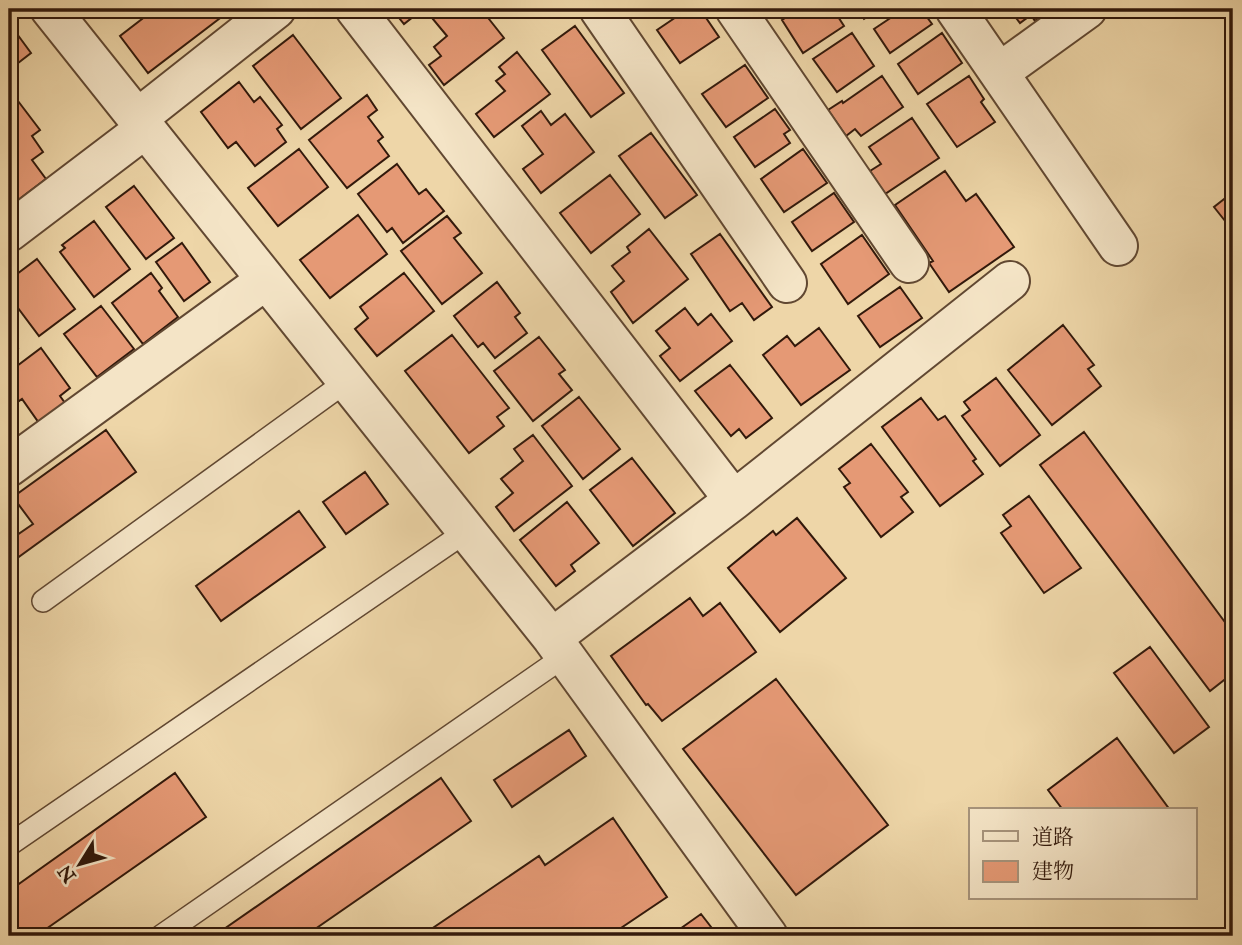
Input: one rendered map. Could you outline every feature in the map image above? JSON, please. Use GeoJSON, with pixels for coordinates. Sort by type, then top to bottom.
{"type":"FeatureCollection","features":[{"type":"Feature","properties":{"kind":"street"},"geometry":{"type":"LineString","coordinates":[[50,9],[559,647],[768,936]]}},
{"type":"Feature","properties":{"kind":"street"},"geometry":{"type":"LineString","coordinates":[[9,232],[276,9]]}},
{"type":"Feature","properties":{"kind":"street"},"geometry":{"type":"LineString","coordinates":[[355,9],[734,500]]}},
{"type":"Feature","properties":{"kind":"street"},"geometry":{"type":"LineString","coordinates":[[599,9],[787,283]]}},
{"type":"Feature","properties":{"kind":"street"},"geometry":{"type":"LineString","coordinates":[[735,9],[909,263]]}},
{"type":"Feature","properties":{"kind":"street"},"geometry":{"type":"LineString","coordinates":[[956,9],[1118,246]]}},
{"type":"Feature","properties":{"kind":"street"},"geometry":{"type":"LineString","coordinates":[[1000,72],[1087,9]]}},
{"type":"Feature","properties":{"kind":"street"},"geometry":{"type":"LineString","coordinates":[[9,467],[266,280]]}},
{"type":"Feature","properties":{"kind":"street"},"geometry":{"type":"LineString","coordinates":[[559,647],[734,500],[1010,281]]}},
{"type":"Feature","properties":{"kind":"lane"},"geometry":{"type":"LineString","coordinates":[[43,601],[347,381]]}},
{"type":"Feature","properties":{"kind":"lane"},"geometry":{"type":"LineString","coordinates":[[9,845],[467,531]]}},
{"type":"Feature","properties":{"kind":"lane"},"geometry":{"type":"LineString","coordinates":[[161,936],[559,647]]}},
{"type":"Feature","properties":{"kind":"building"},"geometry":{"type":"Polygon","coordinates":[[[155,9],[232,9],[148,73],[120,36],[155,9]]]}},
{"type":"Feature","properties":{"kind":"building"},"geometry":{"type":"Polygon","coordinates":[[[392,9],[423,9],[404,24],[392,9]]]}},
{"type":"Feature","properties":{"kind":"building"},"geometry":{"type":"Polygon","coordinates":[[[445,9],[481,9],[504,38],[444,85],[429,65],[441,56],[434,47],[447,36],[432,18],[445,9]]]}},
{"type":"Feature","properties":{"kind":"building"},"geometry":{"type":"Polygon","coordinates":[[[643,9],[660,9],[648,17],[643,9]]]}},
{"type":"Feature","properties":{"kind":"building"},"geometry":{"type":"Polygon","coordinates":[[[688,9],[700,9],[719,37],[680,63],[657,30],[688,9]]]}},
{"type":"Feature","properties":{"kind":"building"},"geometry":{"type":"Polygon","coordinates":[[[799,9],[833,9],[844,26],[803,53],[782,20],[799,9]]]}},
{"type":"Feature","properties":{"kind":"building"},"geometry":{"type":"Polygon","coordinates":[[[857,9],[879,9],[864,19],[857,9]]]}},
{"type":"Feature","properties":{"kind":"building"},"geometry":{"type":"Polygon","coordinates":[[[904,9],[921,9],[932,24],[890,53],[874,29],[904,9]]]}},
{"type":"Feature","properties":{"kind":"building"},"geometry":{"type":"Polygon","coordinates":[[[1009,9],[1051,9],[1035,21],[1031,15],[1020,23],[1009,9]]]}},
{"type":"Feature","properties":{"kind":"building"},"geometry":{"type":"Polygon","coordinates":[[[9,23],[31,53],[9,70],[9,23]]]}},
{"type":"Feature","properties":{"kind":"building"},"geometry":{"type":"Polygon","coordinates":[[[575,26],[624,93],[591,117],[542,50],[575,26]]]}},
{"type":"Feature","properties":{"kind":"building"},"geometry":{"type":"Polygon","coordinates":[[[852,33],[874,66],[837,92],[813,59],[852,33]]]}},
{"type":"Feature","properties":{"kind":"building"},"geometry":{"type":"Polygon","coordinates":[[[942,33],[962,63],[918,94],[898,64],[942,33]]]}},
{"type":"Feature","properties":{"kind":"building"},"geometry":{"type":"Polygon","coordinates":[[[293,35],[341,98],[301,129],[253,66],[293,35]]]}},
{"type":"Feature","properties":{"kind":"building"},"geometry":{"type":"Polygon","coordinates":[[[517,52],[550,94],[494,137],[476,114],[505,91],[496,81],[505,74],[499,67],[517,52]]]}},
{"type":"Feature","properties":{"kind":"building"},"geometry":{"type":"Polygon","coordinates":[[[745,65],[768,98],[726,127],[702,94],[745,65]]]}},
{"type":"Feature","properties":{"kind":"building"},"geometry":{"type":"Polygon","coordinates":[[[882,76],[903,107],[861,136],[855,129],[846,136],[828,110],[882,76]]]}},
{"type":"Feature","properties":{"kind":"building"},"geometry":{"type":"Polygon","coordinates":[[[969,76],[984,99],[981,102],[995,122],[957,147],[927,104],[969,76]]]}},
{"type":"Feature","properties":{"kind":"building"},"geometry":{"type":"Polygon","coordinates":[[[239,82],[254,102],[260,97],[282,125],[277,129],[286,142],[255,166],[236,142],[228,148],[201,112],[239,82]]]}},
{"type":"Feature","properties":{"kind":"building"},"geometry":{"type":"Polygon","coordinates":[[[367,95],[377,110],[368,117],[383,137],[378,141],[389,156],[347,188],[309,140],[367,95]]]}},
{"type":"Feature","properties":{"kind":"building"},"geometry":{"type":"Polygon","coordinates":[[[18,101],[40,130],[32,136],[43,152],[32,160],[46,179],[9,207],[9,108],[18,101]]]}},
{"type":"Feature","properties":{"kind":"building"},"geometry":{"type":"Polygon","coordinates":[[[775,109],[790,130],[784,134],[790,143],[755,167],[734,137],[775,109]]]}},
{"type":"Feature","properties":{"kind":"building"},"geometry":{"type":"Polygon","coordinates":[[[541,111],[551,125],[565,114],[594,152],[541,193],[523,169],[543,154],[522,126],[541,111]]]}},
{"type":"Feature","properties":{"kind":"building"},"geometry":{"type":"Polygon","coordinates":[[[912,118],[939,158],[885,194],[870,171],[881,164],[869,147],[912,118]]]}},
{"type":"Feature","properties":{"kind":"building"},"geometry":{"type":"Polygon","coordinates":[[[651,133],[697,195],[665,218],[619,156],[651,133]]]}},
{"type":"Feature","properties":{"kind":"building"},"geometry":{"type":"Polygon","coordinates":[[[299,149],[328,187],[278,226],[248,188],[299,149]]]}},
{"type":"Feature","properties":{"kind":"building"},"geometry":{"type":"Polygon","coordinates":[[[803,149],[827,183],[784,212],[761,179],[803,149]]]}},
{"type":"Feature","properties":{"kind":"building"},"geometry":{"type":"Polygon","coordinates":[[[397,164],[419,194],[426,189],[444,211],[403,243],[392,228],[387,232],[358,194],[397,164]]]}},
{"type":"Feature","properties":{"kind":"building"},"geometry":{"type":"Polygon","coordinates":[[[945,171],[966,201],[976,194],[1014,247],[949,292],[929,263],[933,261],[895,205],[945,171]]]}},
{"type":"Feature","properties":{"kind":"building"},"geometry":{"type":"Polygon","coordinates":[[[610,175],[640,214],[591,253],[560,213],[610,175]]]}},
{"type":"Feature","properties":{"kind":"building"},"geometry":{"type":"Polygon","coordinates":[[[134,186],[174,238],[146,259],[106,207],[134,186]]]}},
{"type":"Feature","properties":{"kind":"building"},"geometry":{"type":"Polygon","coordinates":[[[1233,192],[1233,231],[1214,207],[1233,192]]]}},
{"type":"Feature","properties":{"kind":"building"},"geometry":{"type":"Polygon","coordinates":[[[834,193],[854,222],[812,251],[792,222],[834,193]]]}},
{"type":"Feature","properties":{"kind":"building"},"geometry":{"type":"Polygon","coordinates":[[[358,215],[387,254],[330,298],[300,260],[358,215]]]}},
{"type":"Feature","properties":{"kind":"building"},"geometry":{"type":"Polygon","coordinates":[[[447,216],[461,233],[454,238],[482,273],[442,304],[401,251],[447,216]]]}},
{"type":"Feature","properties":{"kind":"building"},"geometry":{"type":"Polygon","coordinates":[[[94,221],[130,269],[94,297],[60,252],[65,248],[62,245],[94,221]]]}},
{"type":"Feature","properties":{"kind":"building"},"geometry":{"type":"Polygon","coordinates":[[[649,229],[688,279],[633,323],[611,292],[624,281],[612,266],[630,252],[627,247],[649,229]]]}},
{"type":"Feature","properties":{"kind":"building"},"geometry":{"type":"Polygon","coordinates":[[[720,234],[772,307],[754,320],[742,303],[730,311],[691,254],[720,234]]]}},
{"type":"Feature","properties":{"kind":"building"},"geometry":{"type":"Polygon","coordinates":[[[862,235],[889,274],[848,304],[821,264],[862,235]]]}},
{"type":"Feature","properties":{"kind":"building"},"geometry":{"type":"Polygon","coordinates":[[[182,243],[210,282],[184,301],[156,262],[182,243]]]}},
{"type":"Feature","properties":{"kind":"building"},"geometry":{"type":"Polygon","coordinates":[[[37,259],[75,309],[39,336],[9,296],[9,280],[37,259]]]}},
{"type":"Feature","properties":{"kind":"building"},"geometry":{"type":"Polygon","coordinates":[[[151,273],[162,288],[159,291],[178,317],[143,344],[112,303],[151,273]]]}},
{"type":"Feature","properties":{"kind":"building"},"geometry":{"type":"Polygon","coordinates":[[[404,273],[434,311],[377,356],[355,329],[368,318],[360,307],[404,273]]]}},
{"type":"Feature","properties":{"kind":"building"},"geometry":{"type":"Polygon","coordinates":[[[497,282],[520,313],[515,317],[527,333],[495,358],[483,343],[478,347],[454,316],[497,282]]]}},
{"type":"Feature","properties":{"kind":"building"},"geometry":{"type":"Polygon","coordinates":[[[900,287],[922,318],[880,347],[858,316],[900,287]]]}},
{"type":"Feature","properties":{"kind":"building"},"geometry":{"type":"Polygon","coordinates":[[[101,306],[134,349],[97,377],[64,334],[101,306]]]}},
{"type":"Feature","properties":{"kind":"building"},"geometry":{"type":"Polygon","coordinates":[[[685,308],[698,325],[711,314],[732,341],[680,381],[660,356],[670,348],[656,331],[685,308]]]}},
{"type":"Feature","properties":{"kind":"building"},"geometry":{"type":"Polygon","coordinates":[[[1063,325],[1094,365],[1088,369],[1101,386],[1052,425],[1008,370],[1063,325]]]}},
{"type":"Feature","properties":{"kind":"building"},"geometry":{"type":"Polygon","coordinates":[[[819,328],[850,370],[801,405],[763,355],[787,336],[795,346],[819,328]]]}},
{"type":"Feature","properties":{"kind":"building"},"geometry":{"type":"Polygon","coordinates":[[[9,335],[18,348],[9,355],[9,335]]]}},
{"type":"Feature","properties":{"kind":"building"},"geometry":{"type":"Polygon","coordinates":[[[452,335],[509,408],[497,417],[504,426],[469,453],[405,371],[452,335]]]}},
{"type":"Feature","properties":{"kind":"building"},"geometry":{"type":"Polygon","coordinates":[[[539,337],[565,370],[559,374],[572,390],[533,421],[494,371],[539,337]]]}},
{"type":"Feature","properties":{"kind":"building"},"geometry":{"type":"Polygon","coordinates":[[[41,348],[70,388],[60,396],[65,403],[39,423],[22,399],[9,408],[9,372],[41,348]]]}},
{"type":"Feature","properties":{"kind":"building"},"geometry":{"type":"Polygon","coordinates":[[[730,365],[772,418],[746,438],[739,429],[731,436],[695,391],[730,365]]]}},
{"type":"Feature","properties":{"kind":"building"},"geometry":{"type":"Polygon","coordinates":[[[996,378],[1040,435],[1000,466],[962,416],[970,410],[964,402],[996,378]]]}},
{"type":"Feature","properties":{"kind":"building"},"geometry":{"type":"Polygon","coordinates":[[[579,397],[620,449],[583,479],[542,426],[579,397]]]}},
{"type":"Feature","properties":{"kind":"building"},"geometry":{"type":"Polygon","coordinates":[[[921,398],[938,420],[945,416],[976,459],[973,461],[983,474],[940,506],[882,427],[921,398]]]}},
{"type":"Feature","properties":{"kind":"building"},"geometry":{"type":"Polygon","coordinates":[[[106,430],[136,472],[9,564],[9,529],[14,537],[33,524],[13,497],[106,430]]]}},
{"type":"Feature","properties":{"kind":"building"},"geometry":{"type":"Polygon","coordinates":[[[1084,432],[1233,633],[1233,673],[1210,691],[1040,465],[1084,432]]]}},
{"type":"Feature","properties":{"kind":"building"},"geometry":{"type":"Polygon","coordinates":[[[533,435],[572,486],[514,531],[496,507],[513,493],[501,479],[523,461],[514,449],[533,435]]]}},
{"type":"Feature","properties":{"kind":"building"},"geometry":{"type":"Polygon","coordinates":[[[871,444],[908,492],[901,497],[913,512],[881,537],[844,487],[850,483],[839,469],[871,444]]]}},
{"type":"Feature","properties":{"kind":"building"},"geometry":{"type":"Polygon","coordinates":[[[632,458],[675,513],[633,546],[590,490],[632,458]]]}},
{"type":"Feature","properties":{"kind":"building"},"geometry":{"type":"Polygon","coordinates":[[[365,472],[388,504],[346,534],[323,502],[365,472]]]}},
{"type":"Feature","properties":{"kind":"building"},"geometry":{"type":"Polygon","coordinates":[[[1029,496],[1081,568],[1044,593],[1001,533],[1011,526],[1003,515],[1029,496]]]}},
{"type":"Feature","properties":{"kind":"building"},"geometry":{"type":"Polygon","coordinates":[[[567,502],[599,543],[571,565],[575,571],[556,586],[520,540],[567,502]]]}},
{"type":"Feature","properties":{"kind":"building"},"geometry":{"type":"Polygon","coordinates":[[[299,511],[325,547],[221,621],[196,586],[299,511]]]}},
{"type":"Feature","properties":{"kind":"building"},"geometry":{"type":"Polygon","coordinates":[[[797,518],[846,578],[780,632],[728,568],[773,531],[776,535],[797,518]]]}},
{"type":"Feature","properties":{"kind":"building"},"geometry":{"type":"Polygon","coordinates":[[[690,598],[703,616],[720,603],[756,652],[662,721],[648,704],[646,705],[611,656],[690,598]]]}},
{"type":"Feature","properties":{"kind":"building"},"geometry":{"type":"Polygon","coordinates":[[[1150,647],[1209,727],[1174,753],[1114,673],[1150,647]]]}},
{"type":"Feature","properties":{"kind":"building"},"geometry":{"type":"Polygon","coordinates":[[[776,679],[888,825],[796,895],[683,749],[776,679]]]}},
{"type":"Feature","properties":{"kind":"building"},"geometry":{"type":"Polygon","coordinates":[[[569,730],[586,756],[512,807],[494,780],[569,730]]]}},
{"type":"Feature","properties":{"kind":"building"},"geometry":{"type":"Polygon","coordinates":[[[1117,738],[1169,808],[1062,808],[1048,790],[1117,738]]]}},
{"type":"Feature","properties":{"kind":"building"},"geometry":{"type":"Polygon","coordinates":[[[175,773],[206,817],[36,936],[9,936],[9,891],[175,773]]]}},
{"type":"Feature","properties":{"kind":"building"},"geometry":{"type":"Polygon","coordinates":[[[441,778],[471,821],[305,936],[214,936],[441,778]]]}},
{"type":"Feature","properties":{"kind":"building"},"geometry":{"type":"Polygon","coordinates":[[[613,818],[667,897],[609,936],[421,936],[539,856],[545,865],[613,818]]]}},
{"type":"Feature","properties":{"kind":"building"},"geometry":{"type":"Polygon","coordinates":[[[701,914],[718,936],[670,936],[701,914]]]}}]}
